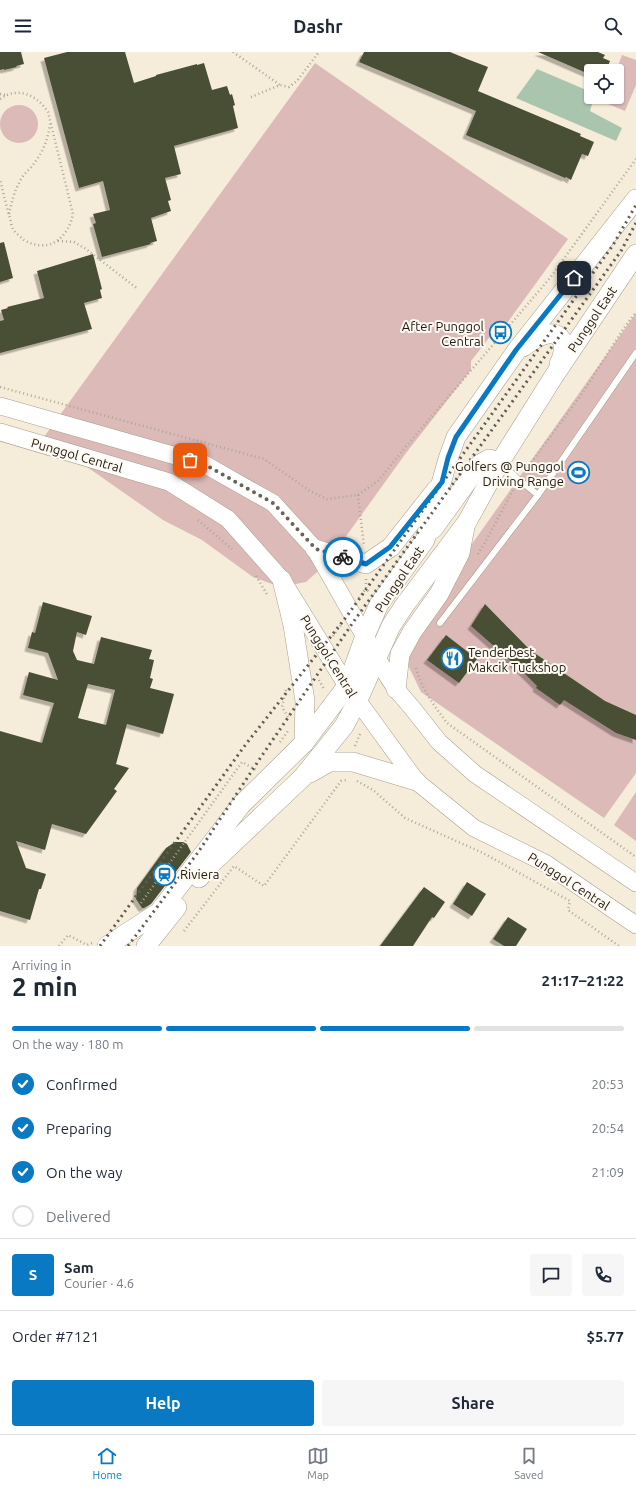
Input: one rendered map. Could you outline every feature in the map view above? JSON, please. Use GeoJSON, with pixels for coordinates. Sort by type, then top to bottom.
{"type":"FeatureCollection","features":[{"type":"Feature","properties":{"kind":"main road","name":"Punggol East"},"geometry":{"type":"LineString","coordinates":[[146,946],[209,866],[302,778],[344,726],[365,636],[379,604],[425,540],[448,458],[456,437],[516,350],[636,199]]}},
{"type":"Feature","properties":{"kind":"main road","name":"Punggol East"},"geometry":{"type":"LineString","coordinates":[[100,944],[159,912],[241,805],[352,693],[377,656],[404,606],[466,522],[500,462],[554,376],[636,254]]}},
{"type":"Feature","properties":{"kind":"main road"},"geometry":{"type":"LineString","coordinates":[[516,350],[536,338],[548,334],[556,335],[561,339],[564,347],[562,359],[554,376]]}},
{"type":"Feature","properties":{"kind":"main road","name":"Punggol Central"},"geometry":{"type":"LineString","coordinates":[[0,406],[204,464],[273,503],[316,549],[396,689],[413,708],[439,742],[475,774],[636,883]]}},
{"type":"Feature","properties":{"kind":"main road","name":"Punggol Central"},"geometry":{"type":"LineString","coordinates":[[0,432],[169,482],[228,519],[282,580],[367,716],[416,781],[474,828],[545,863],[636,925]]}},
{"type":"Feature","properties":{"kind":"main road"},"geometry":{"type":"LineString","coordinates":[[425,540],[480,464],[489,458],[500,462]]}},
{"type":"Feature","properties":{"kind":"main road"},"geometry":{"type":"LineString","coordinates":[[316,549],[366,564],[390,547],[442,482]]}},
{"type":"Feature","properties":{"kind":"main road"},"geometry":{"type":"LineString","coordinates":[[396,689],[400,654],[412,632],[439,594],[460,553],[466,522]]}},
{"type":"Feature","properties":{"kind":"main road"},"geometry":{"type":"LineString","coordinates":[[282,580],[293,625],[305,701],[304,743]]}},
{"type":"Feature","properties":{"kind":"main road"},"geometry":{"type":"LineString","coordinates":[[302,778],[329,762],[353,762],[416,781]]}},
{"type":"Feature","properties":{"kind":"main road"},"geometry":{"type":"LineString","coordinates":[[133,946],[159,912]]}},
{"type":"Feature","properties":{"kind":"lane"},"geometry":{"type":"LineString","coordinates":[[440,623],[538,495],[636,353]]}},
{"type":"Feature","properties":{"kind":"lane"},"geometry":{"type":"LineString","coordinates":[[500,462],[538,495]]}},
{"type":"Feature","properties":{"kind":"path"},"geometry":{"type":"LineString","coordinates":[[233,52],[280,85],[289,87],[297,81],[318,52]]}},
{"type":"Feature","properties":{"kind":"path"},"geometry":{"type":"LineString","coordinates":[[252,97],[280,85]]}},
{"type":"Feature","properties":{"kind":"path"},"geometry":{"type":"LineString","coordinates":[[0,94],[6,95],[16,93],[35,97],[48,112],[74,214],[72,223],[67,233],[57,241],[45,245],[32,244],[22,238],[13,230],[0,179]]}},
{"type":"Feature","properties":{"kind":"path"},"geometry":{"type":"LineString","coordinates":[[0,99],[6,95]]}},
{"type":"Feature","properties":{"kind":"path"},"geometry":{"type":"LineString","coordinates":[[9,216],[16,189],[23,176],[36,161],[44,148],[50,122]]}},
{"type":"Feature","properties":{"kind":"path"},"geometry":{"type":"LineString","coordinates":[[0,387],[264,459],[310,492],[328,499],[358,495],[379,480],[550,278],[636,159]]}},
{"type":"Feature","properties":{"kind":"path"},"geometry":{"type":"LineString","coordinates":[[57,241],[74,242],[86,249],[138,289]]}},
{"type":"Feature","properties":{"kind":"path"},"geometry":{"type":"LineString","coordinates":[[194,517],[237,553]]}},
{"type":"Feature","properties":{"kind":"path"},"geometry":{"type":"LineString","coordinates":[[253,570],[268,596]]}},
{"type":"Feature","properties":{"kind":"path"},"geometry":{"type":"LineString","coordinates":[[325,648],[366,588]]}},
{"type":"Feature","properties":{"kind":"path"},"geometry":{"type":"LineString","coordinates":[[415,665],[418,677],[434,705],[447,723],[636,857]]}},
{"type":"Feature","properties":{"kind":"path"},"geometry":{"type":"LineString","coordinates":[[286,686],[282,707],[289,720]]}},
{"type":"Feature","properties":{"kind":"path"},"geometry":{"type":"LineString","coordinates":[[279,743],[292,726]]}},
{"type":"Feature","properties":{"kind":"path"},"geometry":{"type":"LineString","coordinates":[[139,905],[242,762],[257,771],[262,765]]}},
{"type":"Feature","properties":{"kind":"path"},"geometry":{"type":"LineString","coordinates":[[184,930],[234,866],[264,886],[341,781],[352,779],[373,790],[405,818],[483,853],[570,901],[568,910],[619,946]]}},
{"type":"Feature","properties":{"kind":"path"},"geometry":{"type":"LineString","coordinates":[[59,946],[68,935],[87,945],[100,944]]}},
{"type":"Feature","properties":{"kind":"shaded area"},"geometry":{"type":"Polygon","coordinates":[[[622,55],[636,60],[636,85],[625,111],[608,104],[624,104],[624,64],[619,64],[622,55]]]}},
{"type":"Feature","properties":{"kind":"shaded area"},"geometry":{"type":"Polygon","coordinates":[[[315,63],[568,239],[505,326],[496,329],[471,361],[471,370],[406,453],[326,564],[306,582],[280,587],[253,577],[202,540],[163,520],[44,437],[315,63]]]}},
{"type":"Feature","properties":{"kind":"shaded area"},"geometry":{"type":"Polygon","coordinates":[[[537,69],[584,89],[584,104],[592,104],[590,111],[622,128],[616,141],[516,98],[537,69]]]}},
{"type":"Feature","properties":{"kind":"shaded area"},"geometry":{"type":"Polygon","coordinates":[[[15,105],[23,105],[30,108],[35,113],[38,124],[35,135],[30,140],[23,143],[15,143],[8,140],[3,135],[0,128],[0,120],[3,113],[8,108],[15,105]]]}},
{"type":"Feature","properties":{"kind":"shaded area","name":"Golfers @ Punggol Driving Range"},"geometry":{"type":"Polygon","coordinates":[[[636,313],[636,773],[604,818],[421,692],[406,661],[408,634],[636,313]]]}},
{"type":"Feature","properties":{"kind":"shaded area"},"geometry":{"type":"Polygon","coordinates":[[[636,792],[636,841],[614,825],[636,792]]]}},
{"type":"Feature","properties":{"kind":"building"},"geometry":{"type":"Polygon","coordinates":[[[0,52],[21,52],[24,64],[16,66],[17,67],[0,70],[0,52]]]}},
{"type":"Feature","properties":{"kind":"building"},"geometry":{"type":"Polygon","coordinates":[[[67,52],[125,52],[134,83],[156,75],[204,63],[212,90],[227,86],[230,95],[232,94],[238,128],[174,146],[181,174],[165,178],[171,200],[168,201],[171,211],[151,218],[157,241],[150,243],[151,244],[102,257],[93,224],[96,223],[93,214],[110,210],[103,181],[79,188],[44,58],[67,52]]]}},
{"type":"Feature","properties":{"kind":"building"},"geometry":{"type":"Polygon","coordinates":[[[364,52],[450,52],[488,67],[478,91],[581,134],[580,136],[594,142],[588,156],[582,154],[571,180],[566,177],[565,178],[466,135],[476,111],[359,62],[364,52]]]}},
{"type":"Feature","properties":{"kind":"building"},"geometry":{"type":"Polygon","coordinates":[[[538,52],[598,52],[605,55],[603,58],[610,61],[609,64],[584,64],[584,72],[538,52]]]}},
{"type":"Feature","properties":{"kind":"building"},"geometry":{"type":"Polygon","coordinates":[[[4,242],[13,278],[0,282],[0,243],[4,242]]]}},
{"type":"Feature","properties":{"kind":"building"},"geometry":{"type":"Polygon","coordinates":[[[93,254],[102,289],[100,290],[102,298],[84,303],[92,329],[0,353],[0,321],[4,320],[1,310],[8,308],[7,307],[44,298],[37,271],[93,254]]]}},
{"type":"Feature","properties":{"kind":"building"},"geometry":{"type":"Polygon","coordinates":[[[43,602],[92,616],[86,635],[77,632],[73,651],[77,660],[94,664],[101,637],[152,650],[149,659],[154,660],[150,678],[153,679],[150,688],[174,694],[163,734],[127,724],[116,764],[129,768],[114,789],[117,791],[86,834],[52,824],[45,850],[16,841],[26,868],[46,874],[41,889],[39,889],[30,920],[0,911],[0,731],[42,743],[54,703],[23,695],[29,672],[58,680],[48,653],[28,648],[32,632],[35,633],[43,602]],[[88,684],[78,718],[106,725],[115,690],[88,684]]]}},
{"type":"Feature","properties":{"kind":"building"},"geometry":{"type":"Polygon","coordinates":[[[485,604],[530,650],[605,701],[636,715],[636,740],[616,733],[564,700],[560,705],[536,688],[537,686],[521,670],[471,626],[485,604]]]}},
{"type":"Feature","properties":{"kind":"building","name":"Tenderbest Makcik Tuckshop"},"geometry":{"type":"Polygon","coordinates":[[[446,635],[477,659],[459,683],[427,660],[446,635]]]}},
{"type":"Feature","properties":{"kind":"building","name":"Riviera"},"geometry":{"type":"Polygon","coordinates":[[[175,842],[183,842],[187,844],[191,852],[151,904],[142,908],[136,899],[137,888],[166,848],[175,842]]]}},
{"type":"Feature","properties":{"kind":"building"},"geometry":{"type":"Polygon","coordinates":[[[467,882],[486,894],[472,916],[453,904],[467,882]]]}},
{"type":"Feature","properties":{"kind":"building"},"geometry":{"type":"Polygon","coordinates":[[[424,887],[445,902],[434,918],[432,917],[413,946],[380,946],[424,887]]]}},
{"type":"Feature","properties":{"kind":"building"},"geometry":{"type":"Polygon","coordinates":[[[508,917],[527,929],[516,946],[504,946],[493,939],[508,917]]]}},
{"type":"Feature","properties":{"kind":"railway"},"geometry":{"type":"LineString","coordinates":[[100,946],[246,744],[347,616],[613,245],[636,205]]}},
{"type":"Feature","properties":{"kind":"railway"},"geometry":{"type":"LineString","coordinates":[[128,946],[199,851],[354,621],[621,251],[636,223]]}},
{"type":"Feature","properties":{"kind":"way so far"},"geometry":{"type":"LineString","coordinates":[[190,460],[204,464],[273,503],[316,549],[343,557]]}},
{"type":"Feature","properties":{"kind":"place","name":"After Punggol Central"},"geometry":{"type":"Point","coordinates":[500,333]}},
{"type":"Feature","properties":{"kind":"place","name":"Golfers @ Punggol Driving Range"},"geometry":{"type":"Point","coordinates":[579,473]}},
{"type":"Feature","properties":{"kind":"place","name":"Tenderbest Makcik Tuckshop"},"geometry":{"type":"Point","coordinates":[452,659]}},
{"type":"Feature","properties":{"kind":"place","name":"Riviera"},"geometry":{"type":"Point","coordinates":[165,874]}},
{"type":"Feature","properties":{"kind":"route"},"geometry":{"type":"LineString","coordinates":[[343,557],[366,564],[390,547],[442,482],[448,458],[456,437],[516,350],[574,278]]}}]}
